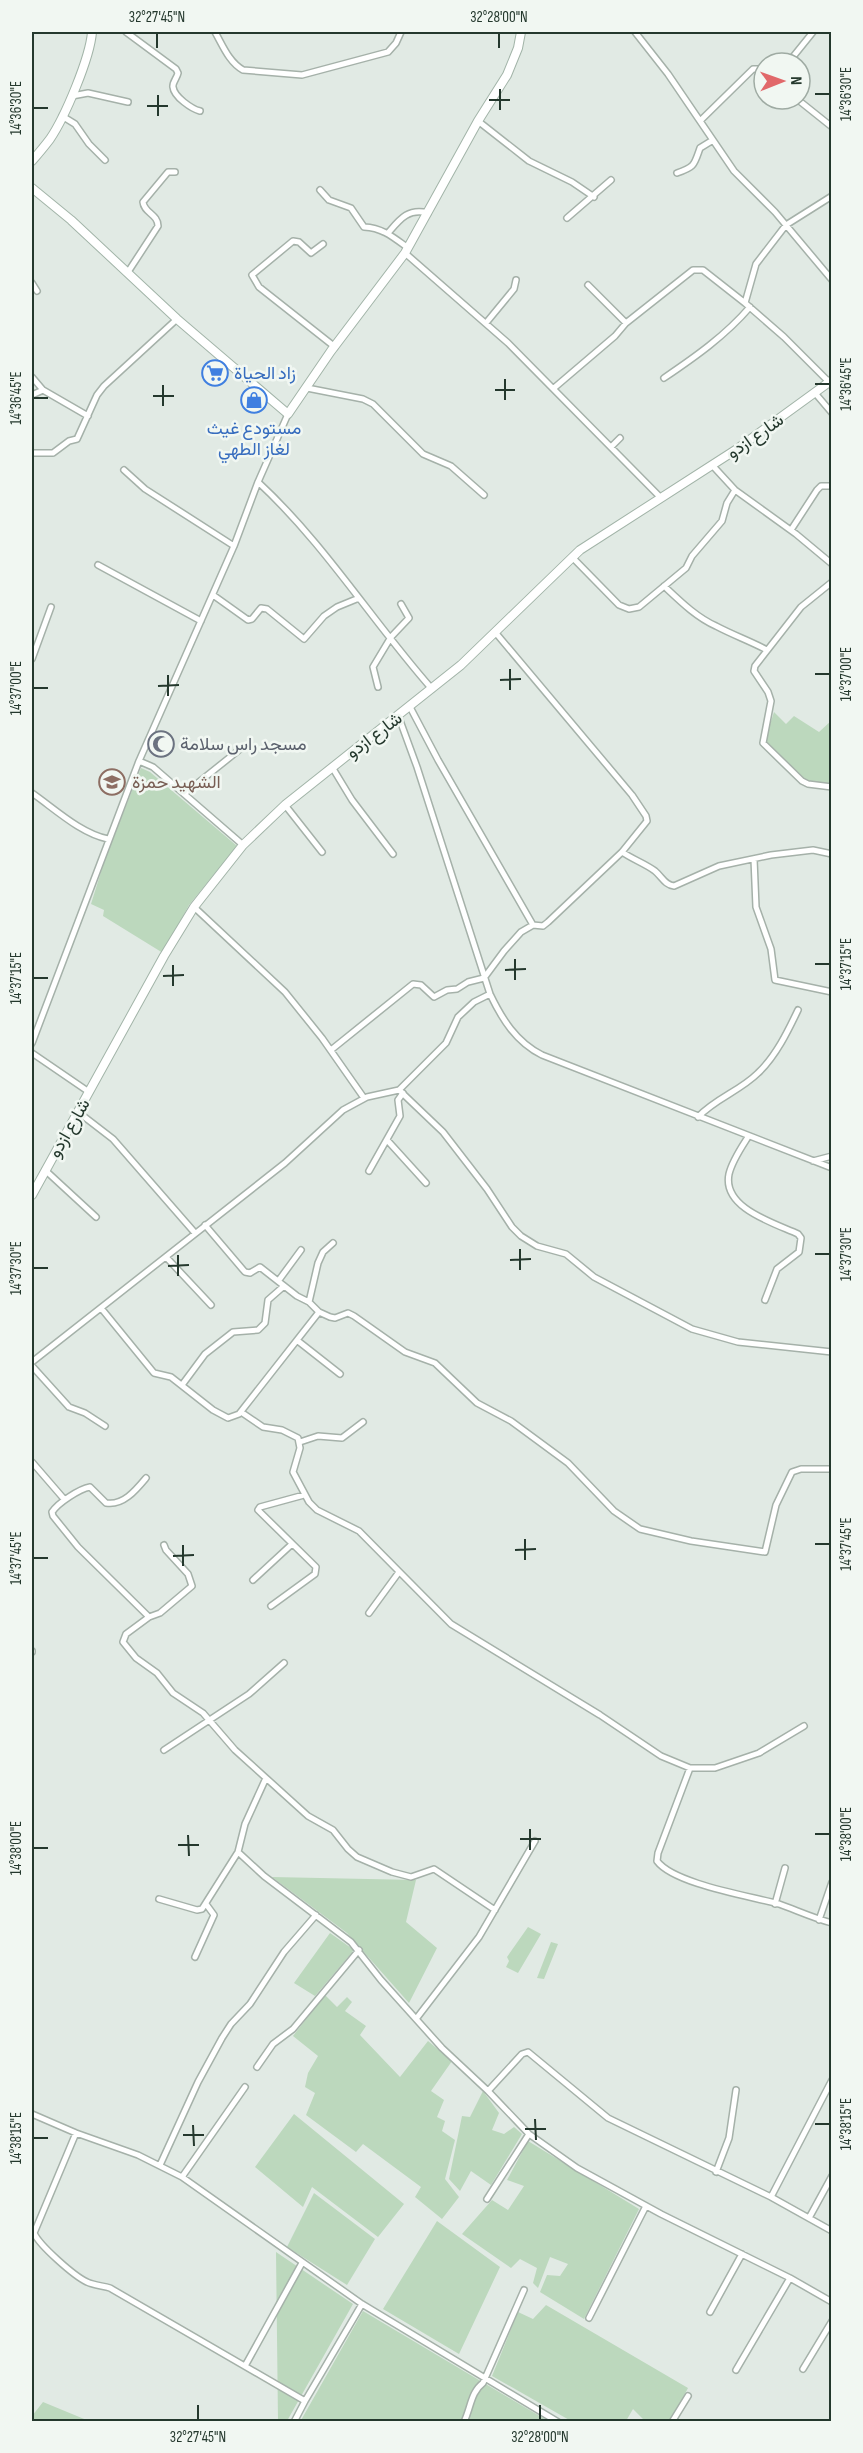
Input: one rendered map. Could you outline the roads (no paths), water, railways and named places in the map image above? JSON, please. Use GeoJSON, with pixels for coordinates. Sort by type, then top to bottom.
{"type":"FeatureCollection","features":[{"type":"Feature","properties":{"kind":"street"},"geometry":{"type":"LineString","coordinates":[[32,161],[48,141],[62,116],[86,62],[92,32]]}},
{"type":"Feature","properties":{"kind":"street"},"geometry":{"type":"LineString","coordinates":[[126,32],[172,64],[178,73],[173,87],[174,91],[196,111],[200,111]]}},
{"type":"Feature","properties":{"kind":"street"},"geometry":{"type":"LineString","coordinates":[[215,32],[232,62],[243,70],[302,75],[388,52],[396,43],[401,32]]}},
{"type":"Feature","properties":{"kind":"street"},"geometry":{"type":"LineString","coordinates":[[32,1043],[139,760],[213,595],[288,414],[406,251],[507,75],[518,48],[521,32]]}},
{"type":"Feature","properties":{"kind":"street"},"geometry":{"type":"LineString","coordinates":[[635,32],[734,171],[757,192],[831,280]]}},
{"type":"Feature","properties":{"kind":"street"},"geometry":{"type":"LineString","coordinates":[[798,51],[813,32]]}},
{"type":"Feature","properties":{"kind":"street"},"geometry":{"type":"LineString","coordinates":[[700,121],[752,70]]}},
{"type":"Feature","properties":{"kind":"street"},"geometry":{"type":"LineString","coordinates":[[70,96],[88,93],[128,102]]}},
{"type":"Feature","properties":{"kind":"street"},"geometry":{"type":"LineString","coordinates":[[812,111],[831,126]]}},
{"type":"Feature","properties":{"kind":"street"},"geometry":{"type":"LineString","coordinates":[[62,116],[75,124],[89,144],[105,160]]}},
{"type":"Feature","properties":{"kind":"street"},"geometry":{"type":"LineString","coordinates":[[478,122],[529,161],[594,197]]}},
{"type":"Feature","properties":{"kind":"street"},"geometry":{"type":"LineString","coordinates":[[677,173],[697,162],[700,148],[713,140]]}},
{"type":"Feature","properties":{"kind":"street"},"geometry":{"type":"LineString","coordinates":[[128,272],[158,226],[155,217],[145,209],[143,202],[163,176],[171,171],[175,172]]}},
{"type":"Feature","properties":{"kind":"street"},"geometry":{"type":"LineString","coordinates":[[567,218],[611,180]]}},
{"type":"Feature","properties":{"kind":"street"},"geometry":{"type":"LineString","coordinates":[[32,188],[71,220],[177,319],[288,414]]}},
{"type":"Feature","properties":{"kind":"street"},"geometry":{"type":"LineString","coordinates":[[320,190],[329,200],[351,208],[364,227],[377,228],[388,233],[554,388],[661,498]]}},
{"type":"Feature","properties":{"kind":"street"},"geometry":{"type":"LineString","coordinates":[[664,378],[735,325],[747,305],[756,264],[786,225],[831,196]]}},
{"type":"Feature","properties":{"kind":"street"},"geometry":{"type":"LineString","coordinates":[[388,233],[405,214],[412,211],[429,213]]}},
{"type":"Feature","properties":{"kind":"street"},"geometry":{"type":"LineString","coordinates":[[323,244],[311,252],[293,241],[252,275],[259,287],[335,347]]}},
{"type":"Feature","properties":{"kind":"street"},"geometry":{"type":"LineString","coordinates":[[554,388],[615,336],[626,323],[698,269],[703,270],[747,305],[830,381]]}},
{"type":"Feature","properties":{"kind":"street"},"geometry":{"type":"LineString","coordinates":[[486,323],[514,289],[516,280]]}},
{"type":"Feature","properties":{"kind":"street"},"geometry":{"type":"LineString","coordinates":[[32,283],[37,291]]}},
{"type":"Feature","properties":{"kind":"street"},"geometry":{"type":"LineString","coordinates":[[588,285],[626,323]]}},
{"type":"Feature","properties":{"kind":"street"},"geometry":{"type":"LineString","coordinates":[[32,453],[53,453],[69,441],[76,439],[97,395],[104,386],[177,319]]}},
{"type":"Feature","properties":{"kind":"street"},"geometry":{"type":"LineString","coordinates":[[32,377],[43,390],[88,416]]}},
{"type":"Feature","properties":{"kind":"street","name":"شارع ازدو"},"geometry":{"type":"LineString","coordinates":[[32,1195],[194,907],[243,844],[332,766],[461,665],[573,557],[599,536],[712,465],[830,381]]}},
{"type":"Feature","properties":{"kind":"street"},"geometry":{"type":"LineString","coordinates":[[307,388],[363,399],[373,404],[423,454],[451,466],[484,495]]}},
{"type":"Feature","properties":{"kind":"street"},"geometry":{"type":"LineString","coordinates":[[32,395],[43,390]]}},
{"type":"Feature","properties":{"kind":"street"},"geometry":{"type":"LineString","coordinates":[[815,393],[831,412]]}},
{"type":"Feature","properties":{"kind":"street"},"geometry":{"type":"LineString","coordinates":[[611,447],[620,438]]}},
{"type":"Feature","properties":{"kind":"street"},"geometry":{"type":"LineString","coordinates":[[712,465],[735,490],[791,530],[831,564]]}},
{"type":"Feature","properties":{"kind":"street"},"geometry":{"type":"LineString","coordinates":[[124,470],[145,489],[234,546]]}},
{"type":"Feature","properties":{"kind":"street"},"geometry":{"type":"LineString","coordinates":[[258,482],[294,518],[338,568],[359,598],[432,689]]}},
{"type":"Feature","properties":{"kind":"street"},"geometry":{"type":"LineString","coordinates":[[791,530],[821,486],[831,486]]}},
{"type":"Feature","properties":{"kind":"street"},"geometry":{"type":"LineString","coordinates":[[573,557],[624,608],[639,607],[686,568],[692,556],[723,521],[726,503],[735,490]]}},
{"type":"Feature","properties":{"kind":"street"},"geometry":{"type":"LineString","coordinates":[[98,565],[201,621]]}},
{"type":"Feature","properties":{"kind":"street"},"geometry":{"type":"LineString","coordinates":[[831,582],[801,607],[754,666],[754,671],[768,692],[771,701],[763,742],[802,781],[831,788]]}},
{"type":"Feature","properties":{"kind":"street"},"geometry":{"type":"LineString","coordinates":[[664,586],[687,607],[716,626],[767,650]]}},
{"type":"Feature","properties":{"kind":"street"},"geometry":{"type":"LineString","coordinates":[[213,595],[248,620],[252,619],[261,608],[267,609],[304,639],[324,616],[337,606],[359,598]]}},
{"type":"Feature","properties":{"kind":"street"},"geometry":{"type":"LineString","coordinates":[[378,687],[373,667],[391,637],[409,618],[401,604]]}},
{"type":"Feature","properties":{"kind":"street"},"geometry":{"type":"LineString","coordinates":[[32,659],[51,608]]}},
{"type":"Feature","properties":{"kind":"street"},"geometry":{"type":"LineString","coordinates":[[331,1050],[412,984],[421,985],[434,998],[447,990],[457,989],[468,982],[484,978],[504,951],[522,933],[533,925],[543,926],[622,852],[645,825],[646,816],[632,795],[495,632]]}},
{"type":"Feature","properties":{"kind":"street"},"geometry":{"type":"LineString","coordinates":[[410,707],[533,925]]}},
{"type":"Feature","properties":{"kind":"street"},"geometry":{"type":"LineString","coordinates":[[398,715],[490,994],[502,1019],[529,1049],[831,1168]]}},
{"type":"Feature","properties":{"kind":"street"},"geometry":{"type":"LineString","coordinates":[[184,794],[239,750]]}},
{"type":"Feature","properties":{"kind":"street"},"geometry":{"type":"LineString","coordinates":[[139,760],[153,767],[243,844]]}},
{"type":"Feature","properties":{"kind":"street"},"geometry":{"type":"LineString","coordinates":[[332,766],[352,800],[393,854]]}},
{"type":"Feature","properties":{"kind":"street"},"geometry":{"type":"LineString","coordinates":[[32,793],[81,828],[98,837],[108,839]]}},
{"type":"Feature","properties":{"kind":"street"},"geometry":{"type":"LineString","coordinates":[[285,805],[322,852]]}},
{"type":"Feature","properties":{"kind":"street"},"geometry":{"type":"LineString","coordinates":[[622,852],[636,862],[654,870],[668,885],[674,886],[705,871],[754,859],[813,849],[831,854]]}},
{"type":"Feature","properties":{"kind":"street"},"geometry":{"type":"LineString","coordinates":[[754,859],[756,907],[771,949],[775,980],[831,992]]}},
{"type":"Feature","properties":{"kind":"street"},"geometry":{"type":"LineString","coordinates":[[194,907],[285,992],[331,1050],[364,1098]]}},
{"type":"Feature","properties":{"kind":"street"},"geometry":{"type":"LineString","coordinates":[[369,1171],[400,1116],[398,1100],[401,1092],[446,1043],[458,1017],[474,1002],[490,994]]}},
{"type":"Feature","properties":{"kind":"street"},"geometry":{"type":"LineString","coordinates":[[698,1117],[709,1105],[728,1095],[758,1073],[788,1030],[798,1010]]}},
{"type":"Feature","properties":{"kind":"street"},"geometry":{"type":"LineString","coordinates":[[32,1028],[39,1027]]}},
{"type":"Feature","properties":{"kind":"street"},"geometry":{"type":"LineString","coordinates":[[32,1053],[89,1092]]}},
{"type":"Feature","properties":{"kind":"street"},"geometry":{"type":"LineString","coordinates":[[105,1426],[85,1413],[69,1407],[32,1364],[285,1163],[343,1110],[364,1098],[401,1092]]}},
{"type":"Feature","properties":{"kind":"street"},"geometry":{"type":"LineString","coordinates":[[401,1092],[443,1132],[487,1189],[512,1227],[537,1246],[566,1254],[594,1277],[692,1329],[738,1342],[831,1352]]}},
{"type":"Feature","properties":{"kind":"street"},"geometry":{"type":"LineString","coordinates":[[78,1112],[113,1139],[195,1233]]}},
{"type":"Feature","properties":{"kind":"street"},"geometry":{"type":"LineString","coordinates":[[748,1137],[729,1173],[729,1191],[746,1208],[798,1234],[801,1238],[799,1252],[777,1269],[765,1300]]}},
{"type":"Feature","properties":{"kind":"street"},"geometry":{"type":"LineString","coordinates":[[387,1140],[426,1183]]}},
{"type":"Feature","properties":{"kind":"street"},"geometry":{"type":"LineString","coordinates":[[812,1161],[831,1156]]}},
{"type":"Feature","properties":{"kind":"street"},"geometry":{"type":"LineString","coordinates":[[45,1170],[96,1217]]}},
{"type":"Feature","properties":{"kind":"street"},"geometry":{"type":"LineString","coordinates":[[205,1225],[245,1272],[250,1273],[260,1267],[304,1301],[309,1302],[319,1312],[335,1318],[348,1313],[405,1352],[435,1363],[477,1403],[511,1420],[568,1463],[615,1511],[640,1529],[655,1534],[765,1552],[776,1505],[792,1472],[801,1469],[831,1469]]}},
{"type":"Feature","properties":{"kind":"street"},"geometry":{"type":"LineString","coordinates":[[309,1302],[318,1263],[323,1252],[333,1243]]}},
{"type":"Feature","properties":{"kind":"street"},"geometry":{"type":"LineString","coordinates":[[279,1280],[302,1251]]}},
{"type":"Feature","properties":{"kind":"street"},"geometry":{"type":"LineString","coordinates":[[166,1257],[211,1305]]}},
{"type":"Feature","properties":{"kind":"street"},"geometry":{"type":"LineString","coordinates":[[182,1384],[206,1354],[233,1332],[258,1330],[265,1323],[268,1300],[284,1286]]}},
{"type":"Feature","properties":{"kind":"street"},"geometry":{"type":"LineString","coordinates":[[102,1308],[154,1373],[171,1377],[213,1410],[224,1416],[235,1418],[319,1312]]}},
{"type":"Feature","properties":{"kind":"street"},"geometry":{"type":"LineString","coordinates":[[298,1341],[340,1374]]}},
{"type":"Feature","properties":{"kind":"street"},"geometry":{"type":"LineString","coordinates":[[241,1412],[264,1427],[282,1430],[298,1438],[300,1442],[293,1472],[304,1495],[317,1510],[359,1532],[451,1624],[600,1715],[661,1756],[690,1768],[715,1768],[729,1765],[776,1745],[804,1726]]}},
{"type":"Feature","properties":{"kind":"street"},"geometry":{"type":"LineString","coordinates":[[300,1442],[318,1436],[342,1438],[363,1422]]}},
{"type":"Feature","properties":{"kind":"street"},"geometry":{"type":"LineString","coordinates":[[32,1462],[64,1499]]}},
{"type":"Feature","properties":{"kind":"street"},"geometry":{"type":"LineString","coordinates":[[146,1479],[132,1494],[113,1504],[106,1503],[95,1490],[88,1487],[64,1499],[52,1512],[57,1522],[78,1547],[149,1617]]}},
{"type":"Feature","properties":{"kind":"street"},"geometry":{"type":"LineString","coordinates":[[271,1606],[316,1571],[316,1568],[258,1510],[304,1495]]}},
{"type":"Feature","properties":{"kind":"street"},"geometry":{"type":"LineString","coordinates":[[253,1580],[292,1544]]}},
{"type":"Feature","properties":{"kind":"street"},"geometry":{"type":"LineString","coordinates":[[164,1545],[169,1554],[188,1574],[192,1586],[160,1613],[149,1617],[126,1634],[123,1642],[136,1658],[157,1673],[173,1693],[210,1719],[236,1750],[308,1816],[333,1830],[348,1850],[357,1857],[392,1872],[411,1877],[434,1869],[495,1910]]}},
{"type":"Feature","properties":{"kind":"street"},"geometry":{"type":"LineString","coordinates":[[369,1613],[399,1572]]}},
{"type":"Feature","properties":{"kind":"street"},"geometry":{"type":"LineString","coordinates":[[164,1750],[249,1694],[284,1663]]}},
{"type":"Feature","properties":{"kind":"street"},"geometry":{"type":"LineString","coordinates":[[690,1768],[657,1861],[662,1867],[699,1884],[775,1904],[831,1923]]}},
{"type":"Feature","properties":{"kind":"street"},"geometry":{"type":"LineString","coordinates":[[159,1899],[197,1910],[202,1909],[238,1852],[245,1824],[266,1778]]}},
{"type":"Feature","properties":{"kind":"street"},"geometry":{"type":"LineString","coordinates":[[416,2019],[479,1937],[535,1841]]}},
{"type":"Feature","properties":{"kind":"street"},"geometry":{"type":"LineString","coordinates":[[238,1852],[359,1950],[381,1980],[416,2019],[529,2134],[577,2168],[831,2302]]}},
{"type":"Feature","properties":{"kind":"street"},"geometry":{"type":"LineString","coordinates":[[775,1904],[785,1868]]}},
{"type":"Feature","properties":{"kind":"street"},"geometry":{"type":"LineString","coordinates":[[819,1920],[831,1882]]}},
{"type":"Feature","properties":{"kind":"street"},"geometry":{"type":"LineString","coordinates":[[195,1957],[214,1915],[206,1904]]}},
{"type":"Feature","properties":{"kind":"street"},"geometry":{"type":"LineString","coordinates":[[160,2164],[198,2082],[222,2038],[231,2024],[250,2004],[284,1952],[316,1915]]}},
{"type":"Feature","properties":{"kind":"street"},"geometry":{"type":"LineString","coordinates":[[258,2067],[273,2044],[293,2029],[359,1950]]}},
{"type":"Feature","properties":{"kind":"street"},"geometry":{"type":"LineString","coordinates":[[488,2091],[522,2055],[528,2052],[608,2118],[771,2197],[831,2231]]}},
{"type":"Feature","properties":{"kind":"street"},"geometry":{"type":"LineString","coordinates":[[771,2197],[831,2080]]}},
{"type":"Feature","properties":{"kind":"street"},"geometry":{"type":"LineString","coordinates":[[182,2177],[244,2087]]}},
{"type":"Feature","properties":{"kind":"street"},"geometry":{"type":"LineString","coordinates":[[716,2172],[729,2138],[735,2090]]}},
{"type":"Feature","properties":{"kind":"street"},"geometry":{"type":"LineString","coordinates":[[32,2114],[160,2164],[240,2216],[302,2263],[362,2304],[558,2421]]}},
{"type":"Feature","properties":{"kind":"street"},"geometry":{"type":"LineString","coordinates":[[76,2133],[36,2227],[36,2238],[87,2282],[110,2288],[305,2401]]}},
{"type":"Feature","properties":{"kind":"street"},"geometry":{"type":"LineString","coordinates":[[487,2199],[529,2134]]}},
{"type":"Feature","properties":{"kind":"street"},"geometry":{"type":"LineString","coordinates":[[809,2218],[831,2176]]}},
{"type":"Feature","properties":{"kind":"street"},"geometry":{"type":"LineString","coordinates":[[589,2318],[646,2206]]}},
{"type":"Feature","properties":{"kind":"street"},"geometry":{"type":"LineString","coordinates":[[710,2312],[742,2254]]}},
{"type":"Feature","properties":{"kind":"street"},"geometry":{"type":"LineString","coordinates":[[245,2366],[302,2263]]}},
{"type":"Feature","properties":{"kind":"street"},"geometry":{"type":"LineString","coordinates":[[736,2370],[789,2278]]}},
{"type":"Feature","properties":{"kind":"street"},"geometry":{"type":"LineString","coordinates":[[464,2421],[471,2408],[473,2392],[483,2383],[524,2290]]}},
{"type":"Feature","properties":{"kind":"street"},"geometry":{"type":"LineString","coordinates":[[294,2421],[362,2304]]}},
{"type":"Feature","properties":{"kind":"street"},"geometry":{"type":"LineString","coordinates":[[803,2369],[831,2321]]}},
{"type":"Feature","properties":{"kind":"street"},"geometry":{"type":"LineString","coordinates":[[672,2421],[688,2396]]}},
{"type":"Feature","properties":{"kind":"place","name":"زاد الحياة"},"geometry":{"type":"Point","coordinates":[215,373]}},
{"type":"Feature","properties":{"kind":"place","name":"مستودع غيث لغاز الطهي"},"geometry":{"type":"Point","coordinates":[254,400]}},
{"type":"Feature","properties":{"kind":"place","name":"مسجد راس سلامة"},"geometry":{"type":"Point","coordinates":[161,744]}},
{"type":"Feature","properties":{"kind":"place","name":"الشهيد حمزة"},"geometry":{"type":"Point","coordinates":[112,782]}}]}
